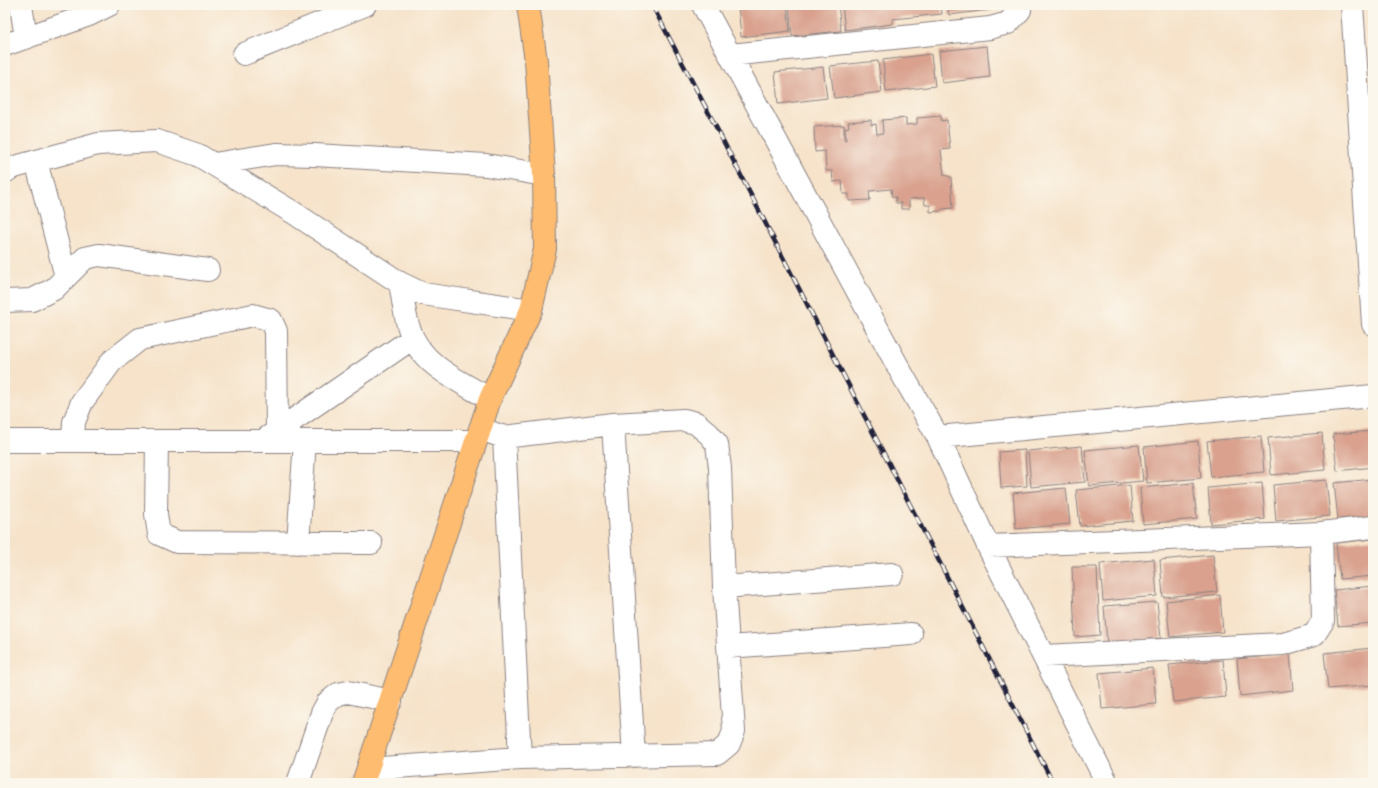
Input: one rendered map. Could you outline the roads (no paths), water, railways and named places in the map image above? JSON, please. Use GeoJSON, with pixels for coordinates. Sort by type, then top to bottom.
{"type":"FeatureCollection","features":[{"type":"Feature","properties":{"kind":"main road"},"geometry":{"type":"LineString","coordinates":[[366,776],[490,399],[531,310],[545,249],[544,175],[536,61],[528,5]]}},
{"type":"Feature","properties":{"kind":"street"},"geometry":{"type":"LineString","coordinates":[[20,5],[26,38]]}},
{"type":"Feature","properties":{"kind":"street"},"geometry":{"type":"LineString","coordinates":[[5,45],[89,15],[109,5]]}},
{"type":"Feature","properties":{"kind":"street"},"geometry":{"type":"LineString","coordinates":[[244,54],[365,5]]}},
{"type":"Feature","properties":{"kind":"street"},"geometry":{"type":"LineString","coordinates":[[703,5],[898,368],[938,437],[988,546],[1107,783]]}},
{"type":"Feature","properties":{"kind":"street"},"geometry":{"type":"LineString","coordinates":[[730,55],[990,28],[1008,23],[1020,10],[1020,5]]}},
{"type":"Feature","properties":{"kind":"street"},"geometry":{"type":"LineString","coordinates":[[1352,5],[1373,324]]}},
{"type":"Feature","properties":{"kind":"street"},"geometry":{"type":"LineString","coordinates":[[5,172],[10,168],[98,144],[156,140],[198,155],[214,164],[294,213],[400,283],[423,294],[531,310]]}},
{"type":"Feature","properties":{"kind":"street"},"geometry":{"type":"LineString","coordinates":[[214,164],[276,154],[315,155],[486,165],[544,175]]}},
{"type":"Feature","properties":{"kind":"street"},"geometry":{"type":"LineString","coordinates":[[36,161],[66,277]]}},
{"type":"Feature","properties":{"kind":"street"},"geometry":{"type":"LineString","coordinates":[[5,301],[32,300],[54,288],[85,258],[99,255],[208,270]]}},
{"type":"Feature","properties":{"kind":"street"},"geometry":{"type":"LineString","coordinates":[[400,283],[409,329],[420,352],[442,372],[490,399]]}},
{"type":"Feature","properties":{"kind":"street"},"geometry":{"type":"LineString","coordinates":[[73,441],[74,422],[82,402],[112,361],[140,339],[253,315],[271,320],[276,331],[270,436]]}},
{"type":"Feature","properties":{"kind":"street"},"geometry":{"type":"LineString","coordinates":[[270,436],[414,338]]}},
{"type":"Feature","properties":{"kind":"street"},"geometry":{"type":"LineString","coordinates":[[938,437],[1373,396]]}},
{"type":"Feature","properties":{"kind":"street"},"geometry":{"type":"LineString","coordinates":[[5,441],[157,441],[270,436],[305,441],[478,435],[504,437],[613,424],[684,420],[696,424],[709,434],[717,444],[720,468],[724,587],[734,731],[729,744],[717,754],[520,758],[366,776]]}},
{"type":"Feature","properties":{"kind":"street"},"geometry":{"type":"LineString","coordinates":[[613,424],[634,756]]}},
{"type":"Feature","properties":{"kind":"street"},"geometry":{"type":"LineString","coordinates":[[504,437],[520,758]]}},
{"type":"Feature","properties":{"kind":"street"},"geometry":{"type":"LineString","coordinates":[[157,441],[156,514],[159,534],[177,542],[371,543]]}},
{"type":"Feature","properties":{"kind":"street"},"geometry":{"type":"LineString","coordinates":[[298,542],[305,441]]}},
{"type":"Feature","properties":{"kind":"street"},"geometry":{"type":"LineString","coordinates":[[988,546],[1321,534],[1373,527]]}},
{"type":"Feature","properties":{"kind":"street"},"geometry":{"type":"LineString","coordinates":[[1044,656],[1283,644],[1314,635],[1323,621],[1321,534]]}},
{"type":"Feature","properties":{"kind":"street"},"geometry":{"type":"LineString","coordinates":[[724,587],[892,574]]}},
{"type":"Feature","properties":{"kind":"street"},"geometry":{"type":"LineString","coordinates":[[728,647],[911,634]]}},
{"type":"Feature","properties":{"kind":"street"},"geometry":{"type":"LineString","coordinates":[[298,783],[322,713],[328,702],[338,694],[348,692],[391,701]]}},
{"type":"Feature","properties":{"kind":"railway"},"geometry":{"type":"LineString","coordinates":[[652,5],[1053,783]]}}]}
